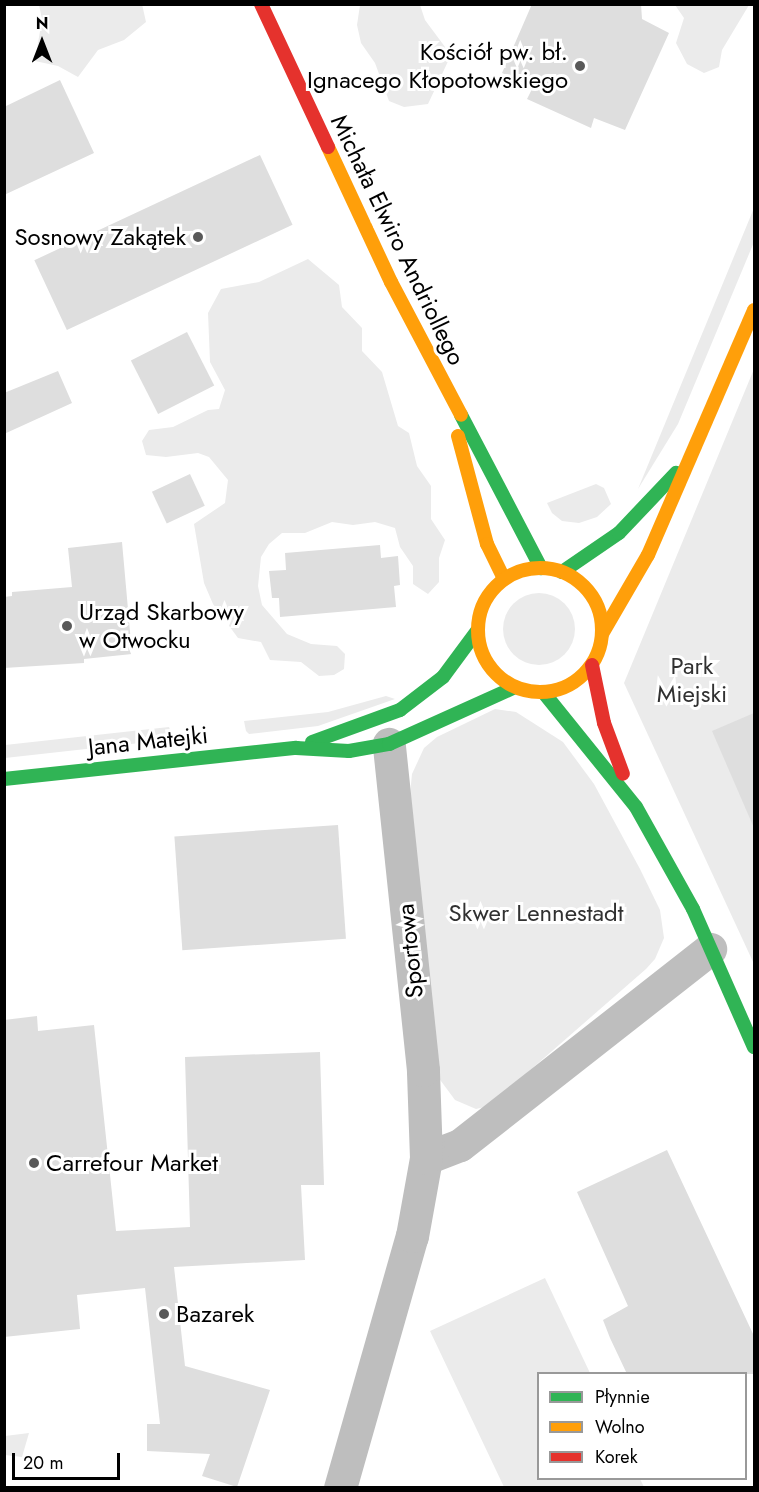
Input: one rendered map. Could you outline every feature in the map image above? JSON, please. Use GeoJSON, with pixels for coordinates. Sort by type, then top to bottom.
{"type":"FeatureCollection","features":[{"type":"Feature","properties":{"kind":"main road","name":"Michała Elwiro Andriollego"},"geometry":{"type":"LineString","coordinates":[[261,4],[448,396],[523,527],[541,568]]}},
{"type":"Feature","properties":{"kind":"main road"},"geometry":{"type":"LineString","coordinates":[[602,634],[594,601],[584,586],[562,572],[541,568],[522,569],[504,579],[485,602],[477,631],[482,654],[488,664],[515,687],[544,693],[579,678],[592,665],[602,634],[648,555],[694,454],[754,310]]}},
{"type":"Feature","properties":{"kind":"main road","name":"Michała Elwiro Andriollego"},"geometry":{"type":"LineString","coordinates":[[448,396],[487,544],[504,579]]}},
{"type":"Feature","properties":{"kind":"main road"},"geometry":{"type":"LineString","coordinates":[[562,572],[619,532],[694,454]]}},
{"type":"Feature","properties":{"kind":"main road","name":"Jana Matejki"},"geometry":{"type":"LineString","coordinates":[[296,748],[400,710],[443,676],[477,631]]}},
{"type":"Feature","properties":{"kind":"main road"},"geometry":{"type":"LineString","coordinates":[[592,665],[604,723],[636,807],[693,909],[754,1047]]}},
{"type":"Feature","properties":{"kind":"main road","name":"Jana Matejki"},"geometry":{"type":"LineString","coordinates":[[4,779],[296,748],[349,751],[389,744],[515,687]]}},
{"type":"Feature","properties":{"kind":"main road"},"geometry":{"type":"LineString","coordinates":[[544,693],[636,807]]}},
{"type":"Feature","properties":{"kind":"street","name":"Sportowa"},"geometry":{"type":"LineString","coordinates":[[340,1488],[400,1282],[426,1158],[423,1070],[389,744]]}},
{"type":"Feature","properties":{"kind":"street"},"geometry":{"type":"LineString","coordinates":[[426,1158],[460,1145],[710,949]]}},
{"type":"Feature","properties":{"kind":"green space"},"geometry":{"type":"Polygon","coordinates":[[[142,4],[146,22],[124,40],[98,50],[78,77],[58,66],[35,61],[42,19],[39,5],[142,4]]]}},
{"type":"Feature","properties":{"kind":"green space"},"geometry":{"type":"Polygon","coordinates":[[[360,5],[420,5],[425,20],[451,55],[428,104],[404,107],[389,101],[375,63],[361,43],[357,25],[360,5]]]}},
{"type":"Feature","properties":{"kind":"green space"},"geometry":{"type":"Polygon","coordinates":[[[675,5],[749,5],[722,50],[719,67],[704,73],[687,64],[676,43],[684,18],[675,5]]]}},
{"type":"Feature","properties":{"kind":"green space"},"geometry":{"type":"Polygon","coordinates":[[[754,208],[754,242],[678,424],[638,489],[754,208]]]}},
{"type":"Feature","properties":{"kind":"green space"},"geometry":{"type":"Polygon","coordinates":[[[308,259],[339,285],[342,307],[362,328],[362,351],[382,372],[398,426],[409,433],[417,466],[431,486],[431,519],[445,540],[439,558],[439,582],[428,594],[413,584],[413,566],[400,547],[395,528],[375,522],[353,525],[332,522],[305,533],[282,533],[269,544],[261,557],[258,586],[262,605],[287,634],[311,644],[337,646],[345,654],[344,669],[334,675],[319,676],[301,662],[270,660],[261,642],[238,638],[213,604],[204,583],[194,524],[225,503],[228,480],[209,457],[198,453],[166,457],[146,455],[142,441],[149,430],[173,427],[208,410],[219,409],[225,390],[210,362],[208,313],[221,289],[259,282],[308,259]]]}},
{"type":"Feature","properties":{"kind":"green space","name":"Park Miejski"},"geometry":{"type":"Polygon","coordinates":[[[754,369],[754,964],[624,683],[754,369]]]}},
{"type":"Feature","properties":{"kind":"green space"},"geometry":{"type":"Polygon","coordinates":[[[596,484],[604,488],[611,504],[597,517],[579,523],[562,521],[552,513],[547,503],[596,484]]]}},
{"type":"Feature","properties":{"kind":"green space"},"geometry":{"type":"Polygon","coordinates":[[[539,593],[553,596],[565,603],[572,615],[575,629],[572,643],[565,655],[553,662],[539,665],[525,662],[513,655],[506,643],[503,629],[506,615],[513,603],[525,596],[539,593]]]}},
{"type":"Feature","properties":{"kind":"green space"},"geometry":{"type":"Polygon","coordinates":[[[386,696],[395,699],[318,726],[249,734],[246,731],[244,721],[328,712],[386,696]]]}},
{"type":"Feature","properties":{"kind":"green space","name":"Skwer Lennestadt"},"geometry":{"type":"Polygon","coordinates":[[[495,709],[516,712],[563,742],[594,784],[660,910],[664,938],[655,959],[646,969],[489,1106],[476,1109],[455,1100],[438,1077],[410,795],[412,774],[424,748],[437,737],[495,709]]]}},
{"type":"Feature","properties":{"kind":"green space"},"geometry":{"type":"Polygon","coordinates":[[[169,727],[172,735],[167,740],[5,758],[5,745],[169,727]]]}},
{"type":"Feature","properties":{"kind":"green space"},"geometry":{"type":"Polygon","coordinates":[[[545,1278],[590,1372],[537,1372],[537,1480],[640,1480],[644,1487],[504,1487],[430,1331],[545,1278]]]}},
{"type":"Feature","properties":{"kind":"green space"},"geometry":{"type":"Polygon","coordinates":[[[29,1433],[22,1457],[5,1455],[5,1436],[29,1433]]]}},
{"type":"Feature","properties":{"kind":"building","name":"Kościół pw. bł. Ignacego Kłopotowskiego"},"geometry":{"type":"Polygon","coordinates":[[[532,4],[641,4],[642,19],[669,33],[625,130],[594,118],[591,128],[527,99],[533,87],[502,73],[532,4]]]}},
{"type":"Feature","properties":{"kind":"building"},"geometry":{"type":"Polygon","coordinates":[[[60,80],[94,153],[4,195],[4,107],[60,80]]]}},
{"type":"Feature","properties":{"kind":"building","name":"Sosnowy Zakątek"},"geometry":{"type":"Polygon","coordinates":[[[260,155],[293,225],[67,330],[34,260],[260,155]]]}},
{"type":"Feature","properties":{"kind":"building"},"geometry":{"type":"Polygon","coordinates":[[[187,332],[214,385],[158,414],[131,361],[187,332]]]}},
{"type":"Feature","properties":{"kind":"building"},"geometry":{"type":"Polygon","coordinates":[[[58,371],[72,403],[4,434],[4,393],[58,371]]]}},
{"type":"Feature","properties":{"kind":"building"},"geometry":{"type":"Polygon","coordinates":[[[190,474],[205,506],[167,523],[152,492],[190,474]]]}},
{"type":"Feature","properties":{"kind":"building","name":"Urząd Skarbowy w Otwocku"},"geometry":{"type":"Polygon","coordinates":[[[122,542],[132,654],[84,659],[84,663],[4,668],[4,597],[12,596],[12,592],[72,587],[68,548],[122,542]]]}},
{"type":"Feature","properties":{"kind":"building"},"geometry":{"type":"Polygon","coordinates":[[[380,545],[381,558],[398,556],[400,585],[394,586],[396,607],[280,617],[279,598],[272,598],[269,571],[286,570],[285,553],[380,545]]]}},
{"type":"Feature","properties":{"kind":"building"},"geometry":{"type":"Polygon","coordinates":[[[754,713],[754,828],[712,731],[754,713]]]}},
{"type":"Feature","properties":{"kind":"building"},"geometry":{"type":"Polygon","coordinates":[[[338,825],[346,939],[182,950],[174,836],[338,825]]]}},
{"type":"Feature","properties":{"kind":"building"},"geometry":{"type":"Polygon","coordinates":[[[37,1016],[38,1031],[94,1025],[116,1231],[190,1227],[185,1057],[320,1052],[324,1185],[301,1185],[305,1260],[174,1267],[185,1366],[270,1390],[237,1487],[202,1476],[210,1454],[147,1451],[147,1424],[160,1424],[145,1288],[77,1295],[80,1329],[4,1337],[4,1020],[37,1016]]]}},
{"type":"Feature","properties":{"kind":"building"},"geometry":{"type":"Polygon","coordinates":[[[667,1150],[754,1336],[754,1374],[747,1374],[747,1372],[626,1372],[603,1320],[628,1306],[577,1192],[667,1150]]]}},
{"type":"Feature","properties":{"kind":"traffic: fast"},"geometry":{"type":"LineString","coordinates":[[461,415],[541,568]]}},
{"type":"Feature","properties":{"kind":"traffic: fast"},"geometry":{"type":"LineString","coordinates":[[562,572],[619,533],[676,473]]}},
{"type":"Feature","properties":{"kind":"traffic: fast"},"geometry":{"type":"LineString","coordinates":[[312,742],[400,710],[443,677],[477,631]]}},
{"type":"Feature","properties":{"kind":"traffic: fast"},"geometry":{"type":"LineString","coordinates":[[4,779],[296,748],[349,751],[389,744],[515,687]]}},
{"type":"Feature","properties":{"kind":"traffic: fast"},"geometry":{"type":"LineString","coordinates":[[544,693],[636,807],[693,909],[754,1047]]}},
{"type":"Feature","properties":{"kind":"traffic: slow"},"geometry":{"type":"LineString","coordinates":[[328,147],[391,282],[461,415]]}},
{"type":"Feature","properties":{"kind":"traffic: slow"},"geometry":{"type":"LineString","coordinates":[[602,634],[648,555],[754,310]]}},
{"type":"Feature","properties":{"kind":"traffic: slow"},"geometry":{"type":"LineString","coordinates":[[458,436],[487,544],[504,579]]}},
{"type":"Feature","properties":{"kind":"traffic: slow"},"geometry":{"type":"LineString","coordinates":[[540,568],[564,573],[584,586],[597,606],[602,630],[597,654],[584,674],[564,687],[540,692],[516,687],[496,674],[483,654],[478,630],[483,606],[496,586],[516,573],[540,568]]}},
{"type":"Feature","properties":{"kind":"traffic: jam"},"geometry":{"type":"LineString","coordinates":[[261,4],[328,147]]}},
{"type":"Feature","properties":{"kind":"traffic: jam"},"geometry":{"type":"LineString","coordinates":[[592,665],[604,723],[623,774]]}},
{"type":"Feature","properties":{"kind":"place","name":"Kościół pw. bł. Ignacego Kłopotowskiego"},"geometry":{"type":"Point","coordinates":[580,66]}},
{"type":"Feature","properties":{"kind":"place","name":"Sosnowy Zakątek"},"geometry":{"type":"Point","coordinates":[198,237]}},
{"type":"Feature","properties":{"kind":"place","name":"Urząd Skarbowy w Otwocku"},"geometry":{"type":"Point","coordinates":[67,626]}},
{"type":"Feature","properties":{"kind":"place","name":"Carrefour Market"},"geometry":{"type":"Point","coordinates":[34,1163]}},
{"type":"Feature","properties":{"kind":"place","name":"Bazarek"},"geometry":{"type":"Point","coordinates":[164,1314]}}]}
